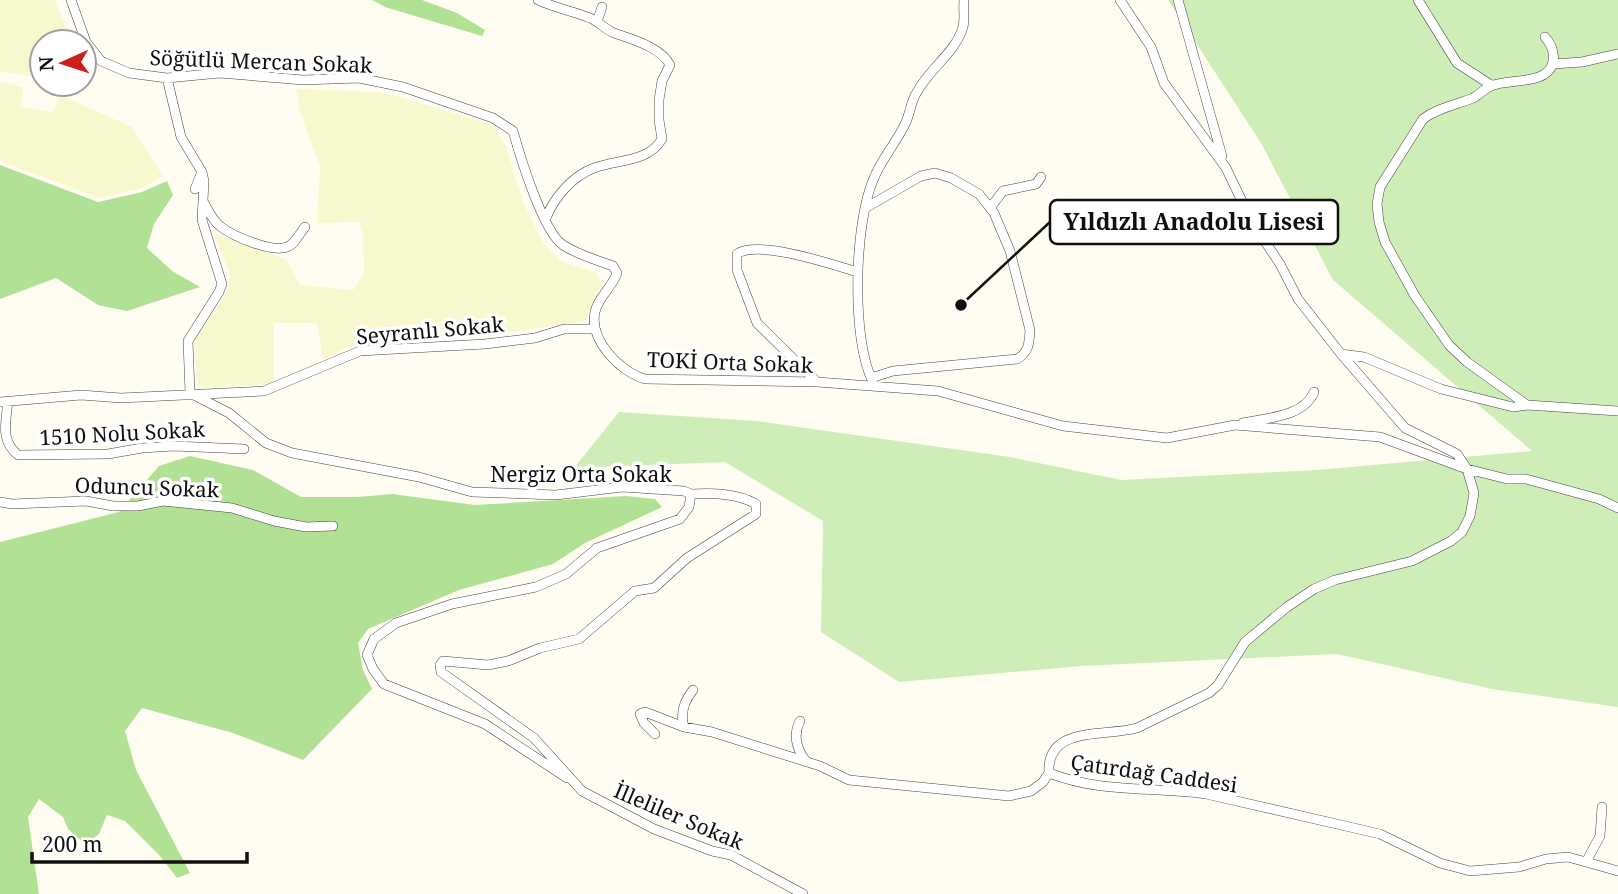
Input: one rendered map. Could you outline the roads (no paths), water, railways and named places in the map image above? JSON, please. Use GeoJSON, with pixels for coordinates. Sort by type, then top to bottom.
{"type":"FeatureCollection","features":[{"type":"Feature","properties":{"kind":"street","name":"Söğütlü Mercan Sokak"},"geometry":{"type":"LineString","coordinates":[[71,0],[86,42],[102,61],[129,73],[166,78],[220,74],[303,80],[359,78],[403,87],[493,118],[513,131],[528,184],[545,218]]}},
{"type":"Feature","properties":{"kind":"street"},"geometry":{"type":"LineString","coordinates":[[538,0],[632,38],[667,59],[670,65],[662,81],[659,100],[662,139],[657,148],[649,153],[592,168],[576,178],[555,200],[545,218],[560,244],[613,266],[617,273],[600,299],[595,313],[594,329]]}},
{"type":"Feature","properties":{"kind":"street"},"geometry":{"type":"LineString","coordinates":[[873,383],[865,367],[860,346],[858,249],[867,206],[874,178],[896,144],[915,94],[951,48],[963,26],[964,0]]}},
{"type":"Feature","properties":{"kind":"street"},"geometry":{"type":"LineString","coordinates":[[1120,0],[1151,47],[1164,83],[1226,168]]}},
{"type":"Feature","properties":{"kind":"street"},"geometry":{"type":"LineString","coordinates":[[1178,0],[1226,168],[1252,222],[1280,264],[1298,299],[1405,428],[1457,454],[1467,469]]}},
{"type":"Feature","properties":{"kind":"street"},"geometry":{"type":"LineString","coordinates":[[1419,0],[1457,63],[1491,85]]}},
{"type":"Feature","properties":{"kind":"street"},"geometry":{"type":"LineString","coordinates":[[597,22],[601,7]]}},
{"type":"Feature","properties":{"kind":"street"},"geometry":{"type":"LineString","coordinates":[[1545,37],[1552,46],[1553,64]]}},
{"type":"Feature","properties":{"kind":"street"},"geometry":{"type":"LineString","coordinates":[[1527,405],[1449,345],[1415,296],[1385,242],[1377,204],[1380,187],[1423,119],[1431,113],[1475,97],[1491,85],[1539,77],[1553,64],[1582,62],[1618,54]]}},
{"type":"Feature","properties":{"kind":"street"},"geometry":{"type":"LineString","coordinates":[[4,401],[81,395],[163,397],[190,393],[188,341],[222,284],[202,220],[202,172],[181,137],[166,78]]}},
{"type":"Feature","properties":{"kind":"street"},"geometry":{"type":"LineString","coordinates":[[195,189],[202,172]]}},
{"type":"Feature","properties":{"kind":"street"},"geometry":{"type":"LineString","coordinates":[[867,206],[921,176],[935,173],[951,178],[979,194],[990,208],[1004,236],[1017,274],[1030,330],[1025,354],[1017,359],[893,371],[873,383]]}},
{"type":"Feature","properties":{"kind":"street"},"geometry":{"type":"LineString","coordinates":[[990,208],[1003,191],[1035,184],[1041,177]]}},
{"type":"Feature","properties":{"kind":"street"},"geometry":{"type":"LineString","coordinates":[[204,202],[220,226],[265,246],[285,248],[294,244],[305,228]]}},
{"type":"Feature","properties":{"kind":"street"},"geometry":{"type":"LineString","coordinates":[[817,382],[757,323],[737,270],[737,254],[753,249],[786,253],[858,272]]}},
{"type":"Feature","properties":{"kind":"street","name":"Seyranlı Sokak"},"geometry":{"type":"LineString","coordinates":[[190,393],[264,391],[360,351],[485,344],[534,338],[564,329],[594,329]]}},
{"type":"Feature","properties":{"kind":"street","name":"TOKİ Orta Sokak"},"geometry":{"type":"LineString","coordinates":[[594,329],[605,349],[634,376],[645,379],[873,383]]}},
{"type":"Feature","properties":{"kind":"street"},"geometry":{"type":"LineString","coordinates":[[1341,354],[1364,357],[1441,389],[1513,407],[1527,405],[1618,411]]}},
{"type":"Feature","properties":{"kind":"street"},"geometry":{"type":"LineString","coordinates":[[873,383],[937,391],[1063,426],[1167,438],[1274,418],[1302,408],[1310,401],[1314,392]]}},
{"type":"Feature","properties":{"kind":"street","name":"Nergiz Orta Sokak"},"geometry":{"type":"LineString","coordinates":[[190,393],[229,413],[266,443],[292,453],[419,477],[472,492],[556,495],[622,487],[684,491],[691,494],[688,507],[680,519],[597,548],[566,574],[536,587],[452,604],[396,623],[373,639],[367,655],[384,684],[485,724],[567,778]]}},
{"type":"Feature","properties":{"kind":"street","name":"1510 Nolu Sokak"},"geometry":{"type":"LineString","coordinates":[[4,401],[9,448],[18,455],[108,454],[174,446],[244,449]]}},
{"type":"Feature","properties":{"kind":"street"},"geometry":{"type":"LineString","coordinates":[[1235,425],[1380,437],[1467,469],[1507,479],[1527,479],[1599,499],[1618,510]]}},
{"type":"Feature","properties":{"kind":"street","name":"Çatırdağ Caddesi"},"geometry":{"type":"LineString","coordinates":[[1467,469],[1474,493],[1470,516],[1462,532],[1451,541],[1412,561],[1335,580],[1314,589],[1287,607],[1245,642],[1218,685],[1209,693],[1137,728],[1124,732],[1086,734],[1065,741],[1048,759],[1049,773],[1086,785],[1206,794],[1349,825],[1380,834],[1440,863],[1470,871],[1518,867],[1546,859],[1568,857],[1618,871]]}},
{"type":"Feature","properties":{"kind":"street","name":"İlleliler Sokak"},"geometry":{"type":"LineString","coordinates":[[691,494],[717,494],[747,499],[756,504],[756,514],[687,558],[654,588],[635,591],[579,639],[488,665],[443,662],[440,665],[441,672],[534,738],[567,778],[582,791],[617,811],[692,844],[731,855],[803,894]]}},
{"type":"Feature","properties":{"kind":"street","name":"Oduncu Sokak"},"geometry":{"type":"LineString","coordinates":[[0,502],[12,504],[86,501],[114,506],[138,506],[163,501],[232,508],[274,521],[306,527],[333,526]]}},
{"type":"Feature","properties":{"kind":"street"},"geometry":{"type":"LineString","coordinates":[[684,727],[682,717],[685,702],[693,690]]}},
{"type":"Feature","properties":{"kind":"street"},"geometry":{"type":"LineString","coordinates":[[655,734],[644,723],[640,713],[645,712],[684,727],[712,732],[807,762],[849,780],[1009,796],[1031,791],[1043,782],[1049,773]]}},
{"type":"Feature","properties":{"kind":"street"},"geometry":{"type":"LineString","coordinates":[[800,721],[796,730],[797,745],[807,762]]}},
{"type":"Feature","properties":{"kind":"street"},"geometry":{"type":"LineString","coordinates":[[1586,862],[1600,836],[1602,807]]}},
{"type":"Feature","properties":{"kind":"place","name":"Yıldızlı Anadolu Lisesi"},"geometry":{"type":"Point","coordinates":[961,305]}}]}
